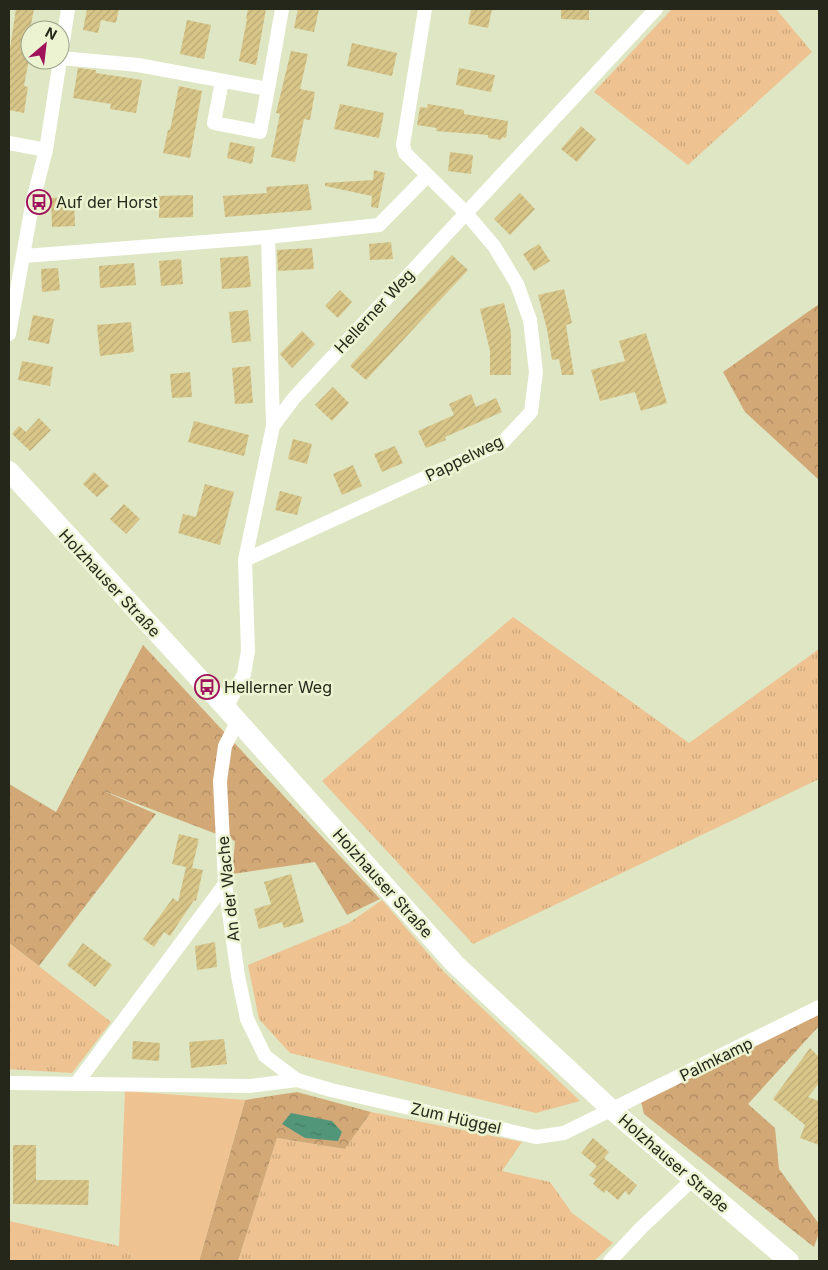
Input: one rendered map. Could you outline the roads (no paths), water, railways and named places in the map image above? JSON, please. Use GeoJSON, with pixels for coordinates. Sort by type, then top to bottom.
{"type":"FeatureCollection","features":[{"type":"Feature","properties":{"kind":"street"},"geometry":{"type":"LineString","coordinates":[[222,81],[214,123],[260,132],[282,9]]}},
{"type":"Feature","properties":{"kind":"street","name":"Pappelweg"},"geometry":{"type":"LineString","coordinates":[[245,560],[503,442],[531,412],[536,372],[530,320],[518,284],[494,246],[465,212],[405,153],[403,145],[425,9]]}},
{"type":"Feature","properties":{"kind":"street","name":"Hellerner Weg"},"geometry":{"type":"LineString","coordinates":[[232,715],[244,674],[248,651],[245,560],[273,426],[294,398],[465,212],[656,9]]}},
{"type":"Feature","properties":{"kind":"street"},"geometry":{"type":"LineString","coordinates":[[70,59],[138,66],[268,89]]}},
{"type":"Feature","properties":{"kind":"street"},"geometry":{"type":"LineString","coordinates":[[9,334],[33,200],[46,150],[59,70]]}},
{"type":"Feature","properties":{"kind":"street"},"geometry":{"type":"LineString","coordinates":[[9,143],[46,150]]}},
{"type":"Feature","properties":{"kind":"street"},"geometry":{"type":"LineString","coordinates":[[24,256],[268,237],[379,226],[427,176]]}},
{"type":"Feature","properties":{"kind":"street"},"geometry":{"type":"LineString","coordinates":[[268,237],[273,426]]}},
{"type":"Feature","properties":{"kind":"street","name":"Holzhauser Straße"},"geometry":{"type":"LineString","coordinates":[[9,471],[232,715],[455,964],[612,1110],[789,1261]]}},
{"type":"Feature","properties":{"kind":"street","name":"An der Wache"},"geometry":{"type":"LineString","coordinates":[[232,715],[220,781],[225,884],[238,976],[247,1019],[265,1056]]}},
{"type":"Feature","properties":{"kind":"street"},"geometry":{"type":"LineString","coordinates":[[76,1084],[225,884]]}},
{"type":"Feature","properties":{"kind":"street","name":"Palmkamp"},"geometry":{"type":"LineString","coordinates":[[612,1110],[819,1007]]}},
{"type":"Feature","properties":{"kind":"street","name":"Zum Hüggel"},"geometry":{"type":"LineString","coordinates":[[265,1056],[297,1080]]}},
{"type":"Feature","properties":{"kind":"street","name":"Zum Hüggel"},"geometry":{"type":"LineString","coordinates":[[9,1083],[250,1086],[297,1080],[536,1137],[564,1133],[612,1110]]}},
{"type":"Feature","properties":{"kind":"street"},"geometry":{"type":"LineString","coordinates":[[610,1261],[640,1228],[693,1179]]}},
{"type":"Feature","properties":{"kind":"water"},"geometry":{"type":"Polygon","coordinates":[[[291,1113],[332,1121],[342,1132],[338,1141],[305,1138],[282,1124],[291,1113]]]}},
{"type":"Feature","properties":{"kind":"place","name":"Auf der Horst"},"geometry":{"type":"Point","coordinates":[39,202]}},
{"type":"Feature","properties":{"kind":"place","name":"Hellerner Weg"},"geometry":{"type":"Point","coordinates":[207,687]}}]}
